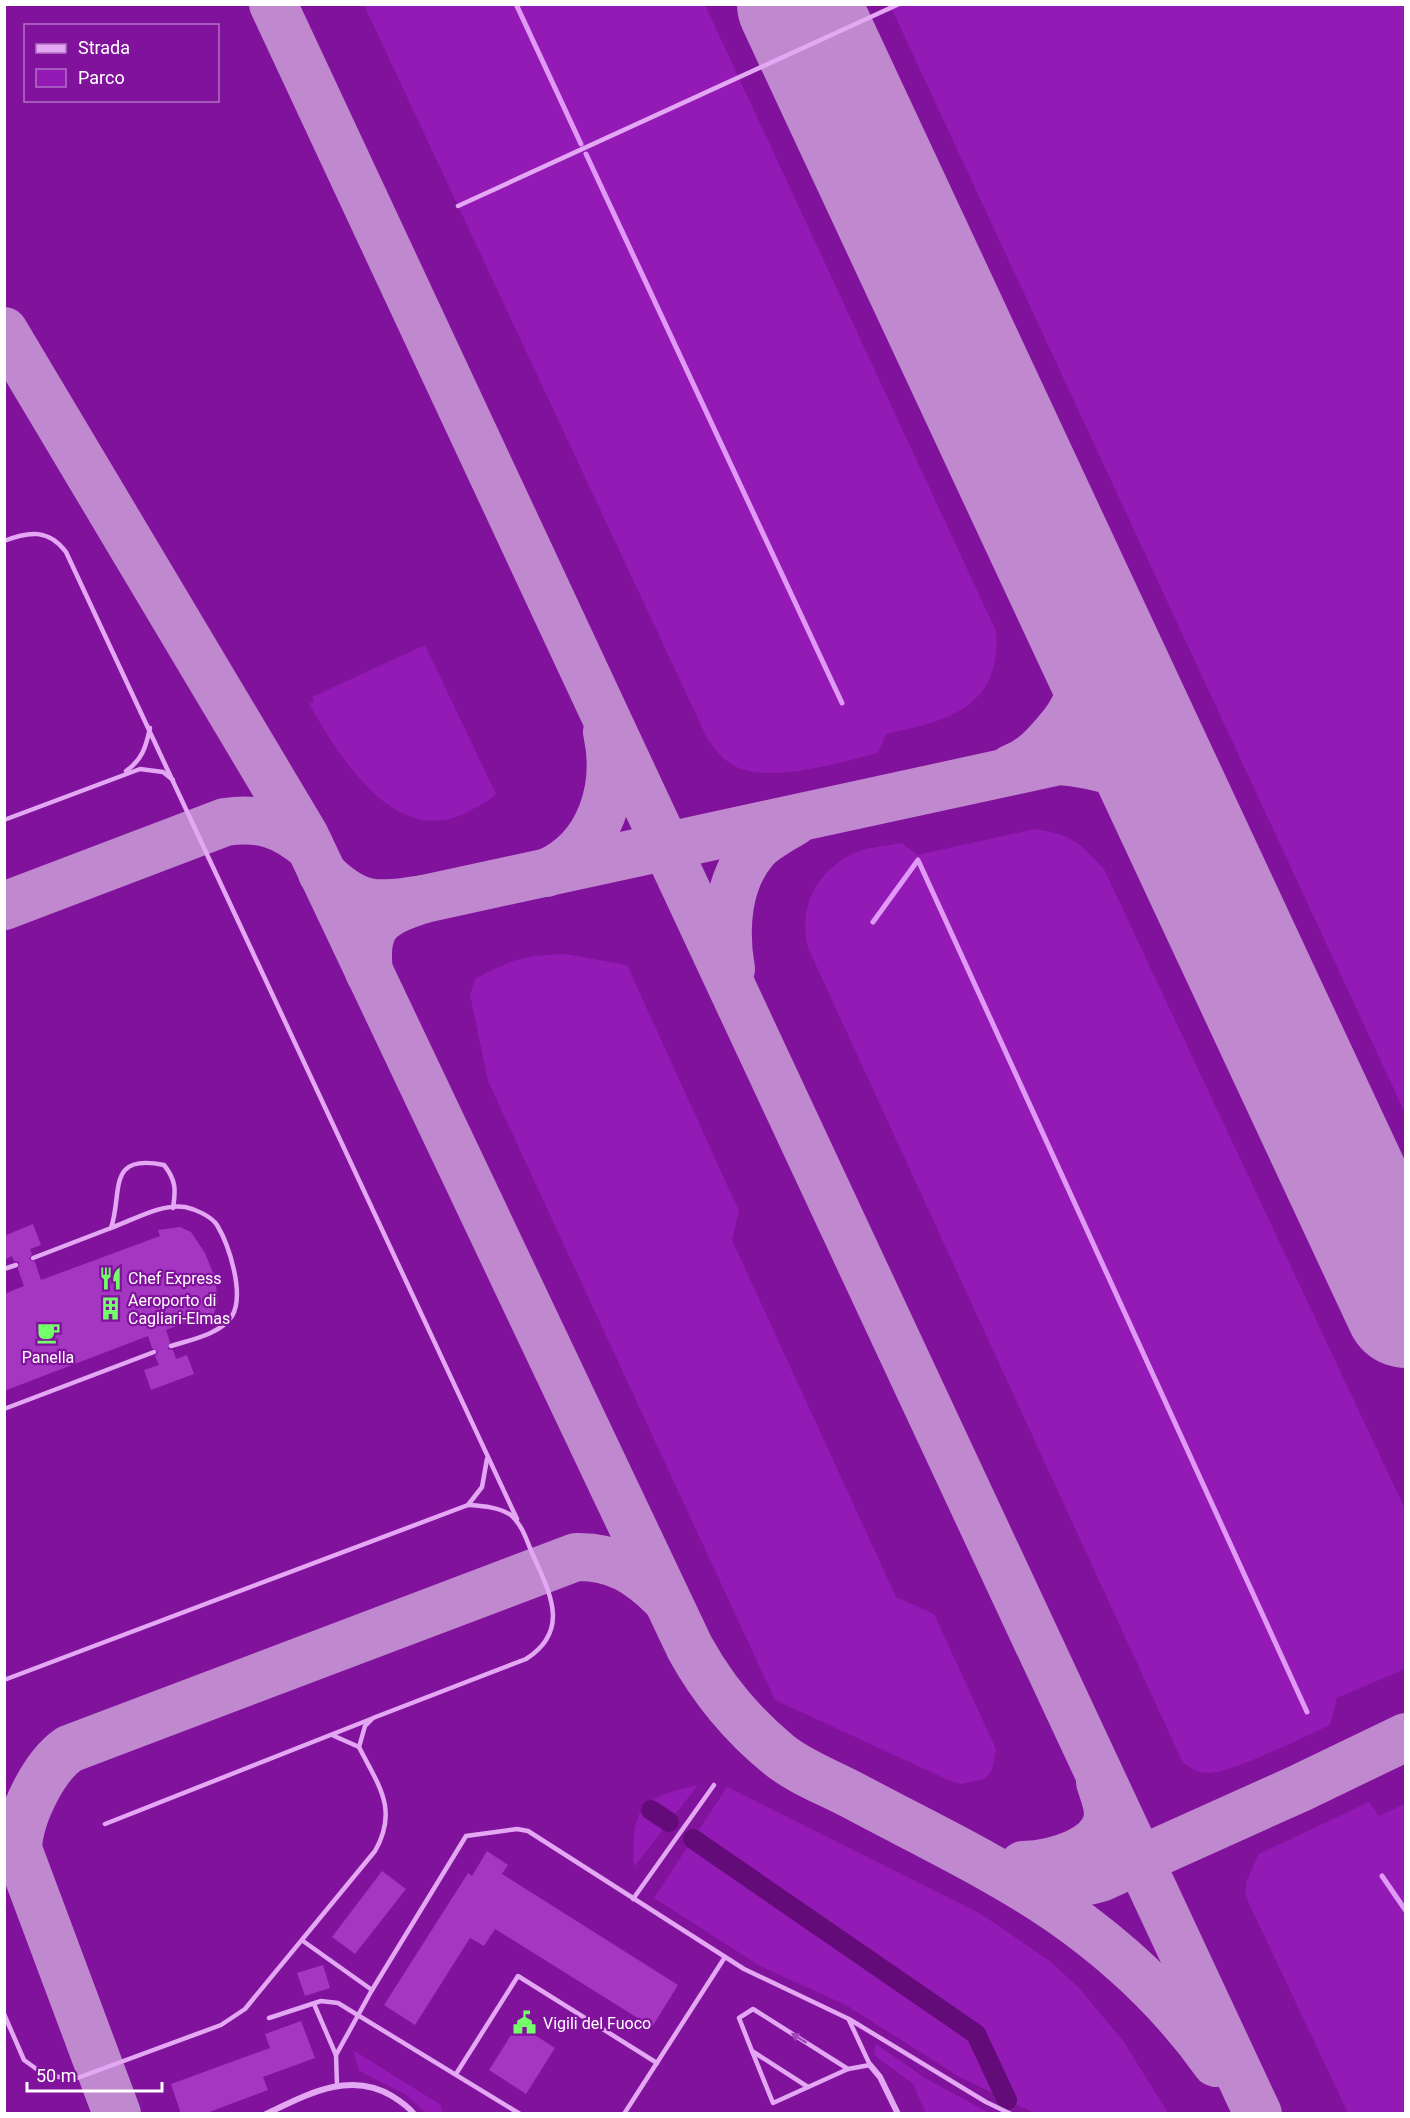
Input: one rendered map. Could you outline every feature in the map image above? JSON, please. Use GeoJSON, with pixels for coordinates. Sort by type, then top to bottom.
{"type":"FeatureCollection","features":[{"type":"Feature","properties":{"kind":"street"},"geometry":{"type":"LineString","coordinates":[[870,2065],[880,2077],[898,2114]]}},
{"type":"Feature","properties":{"kind":"street"},"geometry":{"type":"LineString","coordinates":[[266,2114],[337,2085],[368,2086],[379,2090],[414,2114]]}},
{"type":"Feature","properties":{"kind":"lane"},"geometry":{"type":"LineString","coordinates":[[458,206],[898,4]]}},
{"type":"Feature","properties":{"kind":"lane"},"geometry":{"type":"LineString","coordinates":[[4,541],[24,533],[37,532],[59,542],[66,552],[488,1456],[540,1570],[555,1615],[552,1629],[539,1651],[526,1659],[105,1824]]}},
{"type":"Feature","properties":{"kind":"lane"},"geometry":{"type":"LineString","coordinates":[[121,774],[140,758],[150,728]]}},
{"type":"Feature","properties":{"kind":"lane"},"geometry":{"type":"LineString","coordinates":[[4,820],[121,774],[140,769],[163,772],[175,782]]}},
{"type":"Feature","properties":{"kind":"lane"},"geometry":{"type":"LineString","coordinates":[[111,1228],[120,1175],[128,1166],[146,1161],[164,1165],[172,1175],[176,1189],[173,1208]]}},
{"type":"Feature","properties":{"kind":"lane"},"geometry":{"type":"LineString","coordinates":[[33,1258],[163,1209],[184,1207],[200,1212],[216,1224],[237,1279],[238,1294],[231,1318],[221,1326],[171,1346]]}},
{"type":"Feature","properties":{"kind":"lane"},"geometry":{"type":"LineString","coordinates":[[4,1269],[16,1265]]}},
{"type":"Feature","properties":{"kind":"lane"},"geometry":{"type":"LineString","coordinates":[[4,1409],[154,1352]]}},
{"type":"Feature","properties":{"kind":"lane"},"geometry":{"type":"LineString","coordinates":[[468,1505],[482,1487],[488,1456]]}},
{"type":"Feature","properties":{"kind":"lane"},"geometry":{"type":"LineString","coordinates":[[4,1680],[468,1505],[500,1510],[512,1516],[520,1526]]}},
{"type":"Feature","properties":{"kind":"lane"},"geometry":{"type":"LineString","coordinates":[[359,1747],[365,1726],[373,1718]]}},
{"type":"Feature","properties":{"kind":"lane"},"geometry":{"type":"LineString","coordinates":[[4,2014],[24,2060],[52,2076],[80,2078],[220,2025],[245,2009],[375,1851],[385,1834],[388,1818],[383,1797],[359,1747],[331,1734]]}},
{"type":"Feature","properties":{"kind":"lane"},"geometry":{"type":"LineString","coordinates":[[633,1899],[714,1785]]}},
{"type":"Feature","properties":{"kind":"lane"},"geometry":{"type":"LineString","coordinates":[[336,2055],[372,1990],[466,1836],[517,1829],[528,1831],[744,1969],[849,2019],[986,2102],[1011,2114]]}},
{"type":"Feature","properties":{"kind":"lane"},"geometry":{"type":"LineString","coordinates":[[303,1941],[372,1990]]}},
{"type":"Feature","properties":{"kind":"lane"},"geometry":{"type":"LineString","coordinates":[[624,2114],[725,1957]]}},
{"type":"Feature","properties":{"kind":"lane"},"geometry":{"type":"LineString","coordinates":[[456,2074],[518,1976],[657,2063]]}},
{"type":"Feature","properties":{"kind":"lane"},"geometry":{"type":"LineString","coordinates":[[269,2018],[332,2001],[358,2014],[520,2114]]}},
{"type":"Feature","properties":{"kind":"lane"},"geometry":{"type":"LineString","coordinates":[[314,2004],[336,2055],[337,2085]]}},
{"type":"Feature","properties":{"kind":"lane"},"geometry":{"type":"LineString","coordinates":[[848,2069],[753,2009],[739,2018],[773,2103],[848,2069],[870,2065],[849,2019]]}},
{"type":"Feature","properties":{"kind":"lane"},"geometry":{"type":"LineString","coordinates":[[752,2051],[808,2087]]}},
{"type":"Feature","properties":{"kind":"green space"},"geometry":{"type":"Polygon","coordinates":[[[364,5],[705,5],[996,631],[996,657],[990,677],[980,694],[967,706],[931,723],[886,734],[878,753],[803,770],[763,773],[746,770],[731,764],[716,750],[708,740],[364,5]]]}},
{"type":"Feature","properties":{"kind":"green space"},"geometry":{"type":"Polygon","coordinates":[[[890,5],[1405,5],[1405,1113],[890,5]]]}},
{"type":"Feature","properties":{"kind":"green space"},"geometry":{"type":"Polygon","coordinates":[[[425,645],[496,794],[488,801],[446,820],[420,819],[397,810],[375,794],[338,750],[309,704],[314,701],[312,697],[425,645]]]}},
{"type":"Feature","properties":{"kind":"green space"},"geometry":{"type":"Polygon","coordinates":[[[1035,829],[1058,834],[1074,841],[1104,869],[1405,1509],[1405,1669],[1337,1698],[1330,1725],[1252,1761],[1221,1771],[1201,1772],[1183,1763],[808,948],[805,920],[812,894],[828,871],[852,854],[870,848],[902,843],[917,855],[1035,829]]]}},
{"type":"Feature","properties":{"kind":"green space"},"geometry":{"type":"Polygon","coordinates":[[[566,954],[627,965],[739,1211],[732,1240],[896,1597],[934,1614],[996,1749],[992,1770],[985,1779],[960,1784],[946,1779],[775,1700],[488,1081],[470,995],[475,979],[519,959],[566,954]]]}},
{"type":"Feature","properties":{"kind":"green space"},"geometry":{"type":"Polygon","coordinates":[[[698,1785],[634,1867],[635,1831],[643,1808],[663,1795],[698,1785]]]}},
{"type":"Feature","properties":{"kind":"green space"},"geometry":{"type":"Polygon","coordinates":[[[727,1787],[981,1914],[1051,1962],[1079,1988],[1124,2042],[1168,2113],[1034,2113],[958,2076],[846,2005],[760,1966],[654,1898],[727,1787]]]}},
{"type":"Feature","properties":{"kind":"green space"},"geometry":{"type":"Polygon","coordinates":[[[1369,1802],[1379,1816],[1405,1804],[1405,2113],[1348,2113],[1245,1895],[1247,1880],[1259,1854],[1369,1802]]]}},
{"type":"Feature","properties":{"kind":"green space"},"geometry":{"type":"Polygon","coordinates":[[[876,2044],[925,2078],[989,2113],[926,2113],[913,2084],[874,2055],[876,2044]]]}},
{"type":"Feature","properties":{"kind":"green space"},"geometry":{"type":"Polygon","coordinates":[[[353,2050],[441,2105],[442,2113],[426,2113],[405,2094],[359,2071],[353,2050]]]}},
{"type":"Feature","properties":{"kind":"building","name":"Aeroporto di Cagliari-Elmas"},"geometry":{"type":"Polygon","coordinates":[[[33,1224],[41,1245],[30,1249],[32,1254],[29,1259],[35,1262],[41,1280],[160,1236],[158,1230],[180,1227],[191,1232],[205,1253],[215,1278],[218,1303],[213,1315],[197,1324],[194,1319],[166,1330],[170,1342],[168,1349],[173,1350],[176,1359],[187,1355],[194,1374],[151,1390],[144,1370],[159,1365],[155,1356],[158,1352],[152,1348],[148,1336],[4,1391],[4,1294],[24,1286],[18,1269],[19,1262],[14,1261],[12,1256],[4,1260],[4,1236],[33,1224]]]}},
{"type":"Feature","properties":{"kind":"building"},"geometry":{"type":"Polygon","coordinates":[[[487,1851],[508,1865],[502,1874],[678,1985],[652,2027],[495,1929],[484,1946],[470,1938],[415,2025],[384,2005],[468,1873],[472,1876],[487,1851]]]}},
{"type":"Feature","properties":{"kind":"building"},"geometry":{"type":"Polygon","coordinates":[[[382,1871],[406,1889],[355,1954],[332,1937],[382,1871]]]}},
{"type":"Feature","properties":{"kind":"building"},"geometry":{"type":"Polygon","coordinates":[[[323,1965],[330,1988],[305,1996],[297,1973],[323,1965]]]}},
{"type":"Feature","properties":{"kind":"building"},"geometry":{"type":"Polygon","coordinates":[[[301,2021],[315,2058],[263,2077],[268,2090],[204,2114],[181,2114],[171,2084],[270,2048],[265,2034],[301,2021]]]}},
{"type":"Feature","properties":{"kind":"building"},"geometry":{"type":"Polygon","coordinates":[[[518,2024],[555,2048],[526,2094],[489,2070],[518,2024]]]}},
{"type":"Feature","properties":{"kind":"waterway"},"geometry":{"type":"LineString","coordinates":[[516,4],[581,144]]}},
{"type":"Feature","properties":{"kind":"waterway"},"geometry":{"type":"LineString","coordinates":[[586,154],[842,703]]}},
{"type":"Feature","properties":{"kind":"waterway"},"geometry":{"type":"LineString","coordinates":[[873,922],[918,860],[1307,1712]]}},
{"type":"Feature","properties":{"kind":"waterway"},"geometry":{"type":"LineString","coordinates":[[651,1810],[669,1822]]}},
{"type":"Feature","properties":{"kind":"waterway"},"geometry":{"type":"LineString","coordinates":[[693,1839],[976,2034],[1007,2100]]}},
{"type":"Feature","properties":{"kind":"waterway"},"geometry":{"type":"LineString","coordinates":[[1382,1876],[1406,1911]]}},
{"type":"Feature","properties":{"kind":"taxiway"},"geometry":{"type":"LineString","coordinates":[[273,4],[1258,2114]]}},
{"type":"Feature","properties":{"kind":"taxiway"},"geometry":{"type":"LineString","coordinates":[[4,331],[305,836],[690,1648],[708,1678],[740,1719],[787,1761],[985,1865],[1036,1895],[1082,1927],[1164,2000],[1216,2063]]}},
{"type":"Feature","properties":{"kind":"taxiway"},"geometry":{"type":"LineString","coordinates":[[1012,768],[1030,758],[1050,739],[1071,713],[1081,691],[1084,647],[1072,602],[1055,556]]}},
{"type":"Feature","properties":{"kind":"taxiway"},"geometry":{"type":"LineString","coordinates":[[546,873],[565,862],[580,849],[593,832],[602,814],[610,774],[607,732]]}},
{"type":"Feature","properties":{"kind":"taxiway"},"geometry":{"type":"LineString","coordinates":[[424,899],[1059,761],[1116,772],[1153,793],[1175,819],[1203,873]]}},
{"type":"Feature","properties":{"kind":"taxiway"},"geometry":{"type":"LineString","coordinates":[[4,906],[225,822],[250,821],[270,824],[290,833],[310,847]]}},
{"type":"Feature","properties":{"kind":"taxiway"},"geometry":{"type":"LineString","coordinates":[[731,969],[728,922],[733,890],[738,876],[759,845],[794,822]]}},
{"type":"Feature","properties":{"kind":"taxiway"},"geometry":{"type":"LineString","coordinates":[[322,873],[346,893],[368,902],[393,903],[424,899],[397,909],[378,922],[369,941],[369,972]]}},
{"type":"Feature","properties":{"kind":"taxiway"},"geometry":{"type":"LineString","coordinates":[[117,2114],[18,1849],[23,1822],[34,1794],[59,1757],[69,1749],[576,1557],[602,1559],[625,1567],[645,1580],[665,1598]]}},
{"type":"Feature","properties":{"kind":"taxiway"},"geometry":{"type":"LineString","coordinates":[[1014,1879],[1057,1885],[1100,1878],[1300,1788],[1406,1737]]}},
{"type":"Feature","properties":{"kind":"taxiway"},"geometry":{"type":"LineString","coordinates":[[1023,1865],[1048,1862],[1076,1853],[1098,1837],[1105,1827],[1108,1814],[1100,1782]]}},
{"type":"Feature","properties":{"kind":"runway"},"geometry":{"type":"LineString","coordinates":[[798,4],[1406,1307]]}},
{"type":"Feature","properties":{"kind":"place","name":"Chef Express"},"geometry":{"type":"Point","coordinates":[110,1278]}},
{"type":"Feature","properties":{"kind":"place","name":"Aeroporto di Cagliari-Elmas"},"geometry":{"type":"Point","coordinates":[110,1309]}},
{"type":"Feature","properties":{"kind":"place","name":"Panella"},"geometry":{"type":"Point","coordinates":[48,1332]}},
{"type":"Feature","properties":{"kind":"place","name":"Vigili del Fuoco"},"geometry":{"type":"Point","coordinates":[525,2023]}}]}
